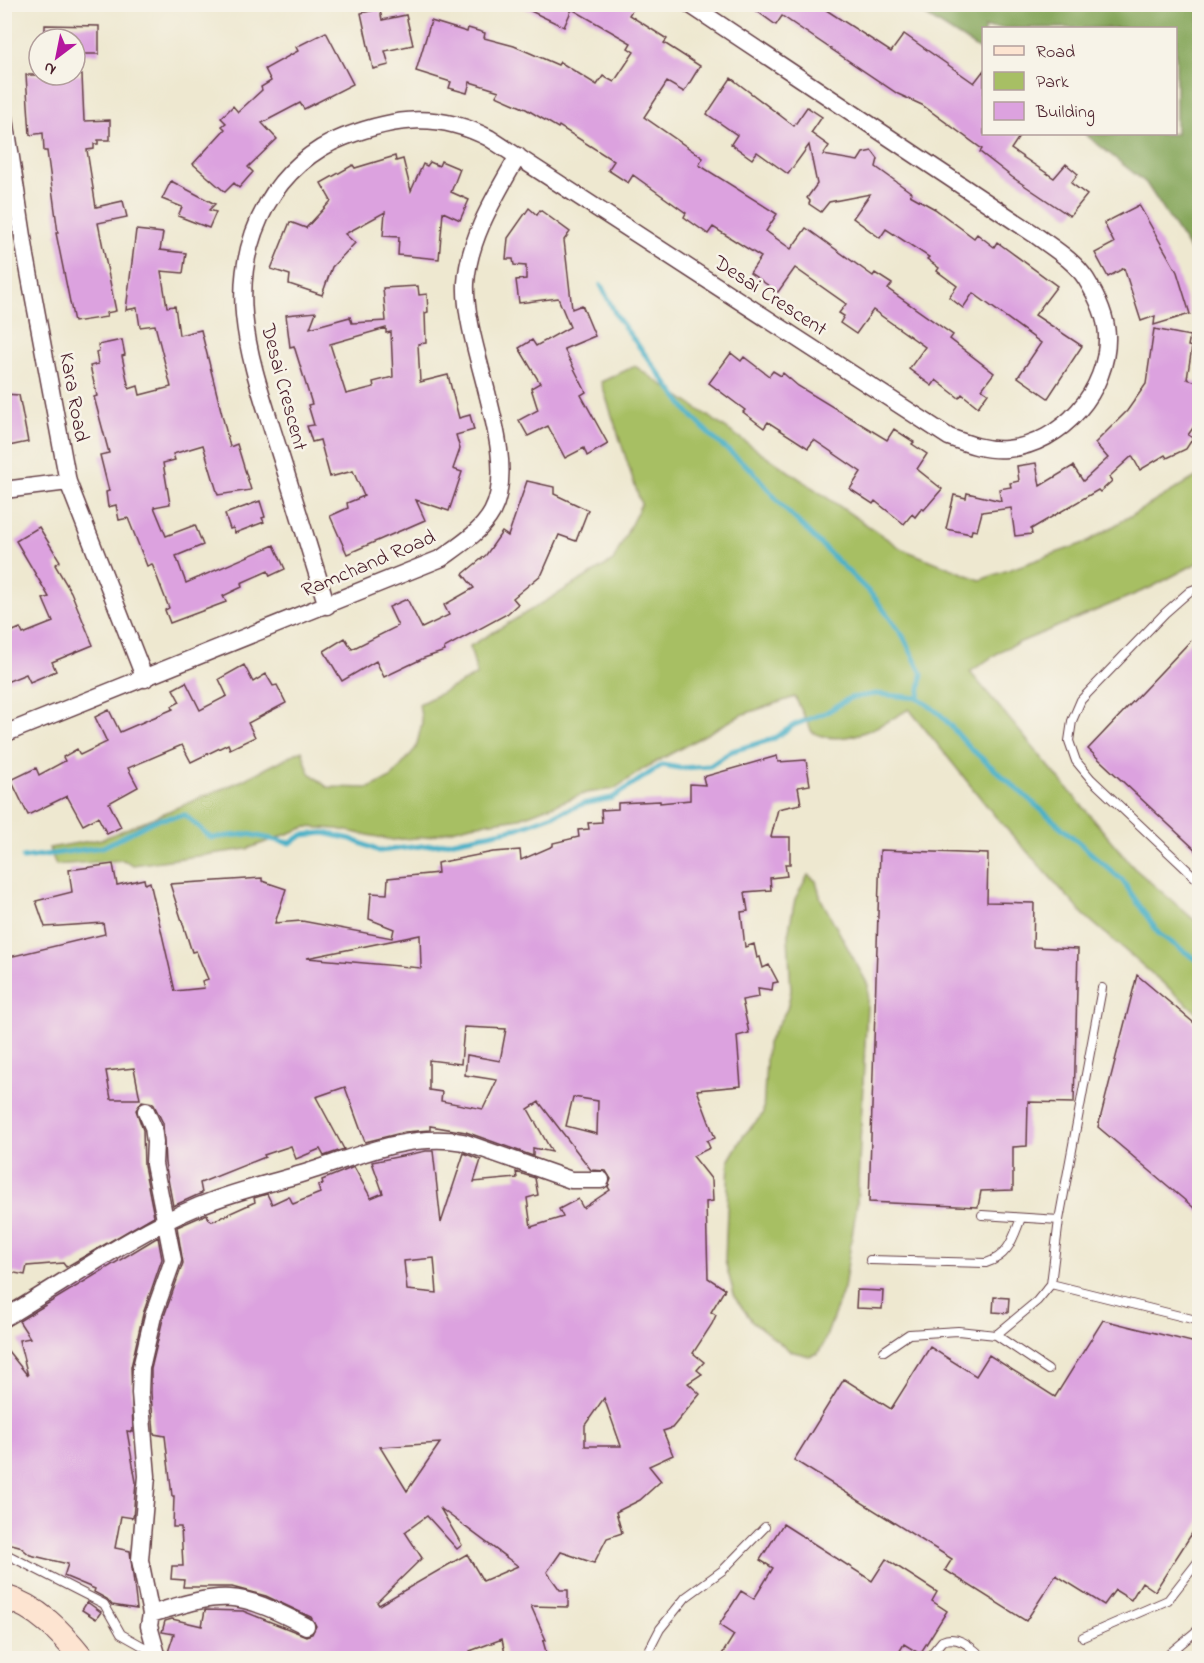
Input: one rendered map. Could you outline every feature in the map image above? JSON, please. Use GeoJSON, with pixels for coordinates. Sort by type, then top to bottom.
{"type":"FeatureCollection","features":[{"type":"Feature","properties":{"kind":"street","name":"Desai Crescent"},"geometry":{"type":"LineString","coordinates":[[327,606],[249,355],[242,287],[247,249],[256,222],[272,195],[302,162],[339,139],[385,123],[407,120],[457,124],[518,156],[949,437],[974,446],[1007,449],[1031,444],[1063,427],[1093,391],[1106,349],[1107,334],[1103,314],[1085,277],[1034,234],[689,4]]}},
{"type":"Feature","properties":{"kind":"street","name":"Kara Road"},"geometry":{"type":"LineString","coordinates":[[4,112],[26,256],[68,482],[145,680]]}},
{"type":"Feature","properties":{"kind":"street","name":"Ramchand Road"},"geometry":{"type":"LineString","coordinates":[[4,734],[145,680],[442,558],[479,529],[495,506],[501,472],[498,444],[469,319],[466,281],[471,253],[481,226],[518,156]]}},
{"type":"Feature","properties":{"kind":"street"},"geometry":{"type":"LineString","coordinates":[[4,490],[68,482]]}},
{"type":"Feature","properties":{"kind":"street"},"geometry":{"type":"LineString","coordinates":[[146,1111],[155,1142],[154,1164],[173,1260],[153,1316],[141,1368],[140,1393],[147,1476],[140,1560],[151,1614],[149,1626],[157,1656]]}},
{"type":"Feature","properties":{"kind":"street"},"geometry":{"type":"LineString","coordinates":[[4,1318],[164,1221],[201,1205],[370,1151],[430,1139],[463,1142],[570,1180],[601,1180]]}},
{"type":"Feature","properties":{"kind":"street"},"geometry":{"type":"LineString","coordinates":[[151,1614],[190,1602],[223,1596],[246,1599],[306,1626]]}},
{"type":"Feature","properties":{"kind":"street"},"geometry":{"type":"LineString","coordinates":[[4,1597],[32,1608],[51,1623],[82,1659]]}},
{"type":"Feature","properties":{"kind":"lane"},"geometry":{"type":"LineString","coordinates":[[1200,587],[1190,591],[1166,613],[1082,700],[1072,721],[1070,741],[1076,761],[1091,779],[1200,882]]}},
{"type":"Feature","properties":{"kind":"lane"},"geometry":{"type":"LineString","coordinates":[[996,1335],[1038,1300],[1051,1284],[1059,1220],[1101,988]]}},
{"type":"Feature","properties":{"kind":"lane"},"geometry":{"type":"LineString","coordinates":[[982,1215],[1059,1220]]}},
{"type":"Feature","properties":{"kind":"lane"},"geometry":{"type":"LineString","coordinates":[[870,1260],[986,1263],[1003,1255],[1021,1218]]}},
{"type":"Feature","properties":{"kind":"lane"},"geometry":{"type":"LineString","coordinates":[[1051,1284],[1200,1321]]}},
{"type":"Feature","properties":{"kind":"lane"},"geometry":{"type":"LineString","coordinates":[[884,1351],[909,1334],[934,1331],[996,1335],[1048,1370]]}},
{"type":"Feature","properties":{"kind":"lane"},"geometry":{"type":"LineString","coordinates":[[645,1659],[660,1629],[686,1597],[723,1570],[765,1527]]}},
{"type":"Feature","properties":{"kind":"lane"},"geometry":{"type":"LineString","coordinates":[[4,1553],[104,1604],[121,1634],[157,1656]]}},
{"type":"Feature","properties":{"kind":"lane"},"geometry":{"type":"LineString","coordinates":[[1083,1637],[1168,1600],[1200,1558]]}},
{"type":"Feature","properties":{"kind":"lane"},"geometry":{"type":"LineString","coordinates":[[1170,1653],[1200,1628]]}},
{"type":"Feature","properties":{"kind":"lane"},"geometry":{"type":"LineString","coordinates":[[928,1659],[937,1644],[947,1639],[960,1640],[973,1655],[984,1659]]}},
{"type":"Feature","properties":{"kind":"green space"},"geometry":{"type":"Polygon","coordinates":[[[909,5],[1199,5],[1199,264],[1146,183],[1086,135],[1177,135],[1177,27],[982,27],[982,51],[909,5]]]}},
{"type":"Feature","properties":{"kind":"green space"},"geometry":{"type":"Polygon","coordinates":[[[635,366],[902,549],[980,580],[1087,542],[1199,475],[1199,562],[1152,587],[1004,649],[970,672],[1134,868],[1199,924],[1199,1014],[1084,915],[995,816],[909,709],[862,733],[837,738],[824,737],[812,732],[795,697],[741,715],[645,768],[614,789],[586,793],[520,818],[471,825],[426,837],[393,840],[337,829],[306,827],[247,849],[133,865],[123,860],[56,865],[49,848],[102,839],[241,781],[302,750],[309,772],[327,787],[369,788],[391,778],[416,748],[422,723],[419,704],[477,675],[470,646],[613,561],[641,504],[601,382],[635,366]]]}},
{"type":"Feature","properties":{"kind":"green space"},"geometry":{"type":"Polygon","coordinates":[[[808,875],[816,881],[821,899],[868,985],[857,1203],[844,1288],[823,1345],[818,1353],[809,1356],[790,1351],[752,1321],[735,1298],[725,1261],[729,1160],[743,1136],[763,1114],[767,1043],[787,1009],[791,991],[788,935],[795,899],[808,875]]]}},
{"type":"Feature","properties":{"kind":"building"},"geometry":{"type":"Polygon","coordinates":[[[516,4],[636,4],[629,15],[667,39],[664,43],[700,66],[684,92],[667,82],[644,117],[703,158],[699,165],[777,214],[766,231],[791,249],[806,228],[873,276],[875,273],[892,284],[888,289],[953,335],[950,339],[994,373],[982,389],[988,393],[978,407],[962,394],[959,398],[936,380],[932,386],[909,369],[925,347],[873,310],[856,334],[840,323],[844,316],[839,313],[846,304],[795,268],[778,292],[750,273],[761,257],[713,227],[708,234],[684,217],[686,213],[633,175],[628,183],[608,170],[614,161],[559,126],[558,128],[526,109],[496,96],[499,91],[470,82],[467,93],[449,88],[451,82],[416,71],[431,21],[467,32],[468,28],[485,33],[484,38],[514,46],[558,65],[560,62],[597,85],[603,76],[614,82],[634,52],[628,48],[631,43],[572,9],[564,27],[516,4]]]}},
{"type":"Feature","properties":{"kind":"building"},"geometry":{"type":"Polygon","coordinates":[[[747,4],[817,4],[891,52],[904,34],[974,83],[982,73],[982,135],[1020,135],[1011,149],[1054,178],[1066,164],[1078,174],[1071,183],[1087,195],[1070,216],[1012,177],[980,152],[982,149],[922,105],[898,94],[782,16],[776,25],[747,4]]]}},
{"type":"Feature","properties":{"kind":"building"},"geometry":{"type":"Polygon","coordinates":[[[380,9],[382,20],[406,15],[413,45],[385,51],[389,65],[373,69],[361,13],[380,9]]]}},
{"type":"Feature","properties":{"kind":"building"},"geometry":{"type":"Polygon","coordinates":[[[45,25],[99,26],[99,54],[87,54],[87,27],[45,27],[45,25]]]}},
{"type":"Feature","properties":{"kind":"building"},"geometry":{"type":"Polygon","coordinates":[[[326,32],[353,84],[304,109],[300,103],[262,123],[277,139],[248,167],[253,172],[239,188],[234,183],[225,192],[193,164],[225,129],[222,126],[226,123],[221,118],[233,106],[238,112],[262,90],[261,87],[271,81],[265,69],[298,51],[296,47],[326,32]]]}},
{"type":"Feature","properties":{"kind":"building"},"geometry":{"type":"Polygon","coordinates":[[[26,75],[27,87],[83,87],[84,121],[110,120],[110,140],[98,140],[98,144],[94,144],[94,149],[87,150],[96,207],[123,201],[127,217],[98,223],[116,311],[106,313],[107,317],[74,322],[56,233],[58,233],[43,133],[30,135],[26,75]]]}},
{"type":"Feature","properties":{"kind":"building"},"geometry":{"type":"Polygon","coordinates":[[[731,78],[794,126],[807,107],[822,117],[811,133],[829,146],[823,155],[858,161],[863,153],[872,151],[878,159],[876,167],[912,193],[910,195],[935,209],[974,238],[977,234],[994,247],[997,242],[1057,286],[1035,315],[1082,346],[1048,398],[1018,377],[1041,343],[973,293],[963,308],[949,297],[957,286],[937,271],[939,268],[927,259],[929,257],[886,229],[880,238],[853,218],[870,194],[829,202],[821,212],[809,204],[810,201],[807,198],[817,184],[809,145],[788,174],[757,152],[752,159],[731,144],[737,135],[707,114],[731,78]]]}},
{"type":"Feature","properties":{"kind":"building"},"geometry":{"type":"Polygon","coordinates":[[[395,156],[396,161],[403,159],[411,191],[423,164],[427,166],[430,162],[439,166],[441,161],[460,169],[451,192],[469,200],[460,220],[443,212],[439,259],[398,255],[399,237],[383,236],[385,212],[345,234],[355,243],[332,267],[322,295],[289,284],[290,275],[271,269],[290,222],[306,228],[331,201],[321,183],[353,165],[355,168],[395,156]]]}},
{"type":"Feature","properties":{"kind":"building"},"geometry":{"type":"Polygon","coordinates":[[[171,181],[215,204],[209,210],[216,212],[209,228],[178,216],[182,207],[162,199],[171,181]]]}},
{"type":"Feature","properties":{"kind":"building"},"geometry":{"type":"Polygon","coordinates":[[[1139,205],[1177,272],[1190,314],[1154,325],[1155,316],[1141,321],[1124,268],[1108,277],[1095,253],[1114,243],[1104,223],[1139,205]]]}},
{"type":"Feature","properties":{"kind":"building"},"geometry":{"type":"Polygon","coordinates":[[[529,208],[537,215],[540,210],[570,232],[564,240],[572,309],[582,305],[595,336],[564,349],[586,392],[581,395],[608,444],[587,456],[584,448],[565,458],[548,426],[528,436],[519,420],[538,410],[531,388],[540,383],[519,348],[532,340],[536,346],[570,327],[558,298],[519,303],[516,280],[526,279],[526,266],[514,265],[513,259],[506,259],[508,238],[529,208]]]}},
{"type":"Feature","properties":{"kind":"building"},"geometry":{"type":"Polygon","coordinates":[[[136,230],[163,233],[160,250],[186,253],[183,273],[161,271],[167,307],[175,306],[179,335],[201,330],[230,447],[237,444],[251,490],[218,495],[203,445],[173,454],[175,460],[163,463],[170,504],[154,507],[166,536],[195,525],[203,545],[176,556],[186,583],[274,545],[285,569],[270,576],[268,571],[241,583],[242,587],[223,596],[226,602],[170,623],[165,610],[169,608],[152,564],[147,566],[128,518],[119,520],[116,505],[108,507],[106,492],[109,491],[100,455],[109,453],[94,397],[97,396],[90,366],[98,364],[96,352],[99,351],[98,345],[122,340],[125,355],[122,356],[129,389],[138,386],[140,395],[171,387],[155,325],[140,327],[137,308],[126,310],[136,230]]]}},
{"type":"Feature","properties":{"kind":"building"},"geometry":{"type":"Polygon","coordinates":[[[418,286],[419,295],[427,294],[426,343],[418,344],[420,382],[448,375],[459,418],[470,415],[474,430],[456,435],[460,449],[453,469],[462,472],[449,511],[416,500],[425,520],[347,554],[330,516],[348,508],[347,503],[364,496],[353,471],[330,477],[320,440],[312,442],[307,426],[314,425],[308,405],[312,404],[294,346],[290,347],[286,315],[316,312],[310,328],[350,317],[352,323],[386,321],[383,288],[418,286]],[[386,328],[330,344],[346,394],[374,387],[373,382],[393,377],[391,332],[386,333],[386,328]]]}},
{"type":"Feature","properties":{"kind":"building"},"geometry":{"type":"Polygon","coordinates":[[[1154,329],[1190,336],[1188,346],[1192,347],[1187,379],[1200,383],[1200,418],[1188,435],[1193,438],[1186,449],[1167,458],[1165,455],[1140,470],[1132,456],[1109,477],[1112,481],[1100,492],[1098,490],[1031,529],[1032,534],[1015,536],[1011,508],[982,512],[977,531],[972,530],[971,534],[946,529],[954,495],[966,498],[967,493],[1001,501],[999,489],[1011,487],[1010,483],[1019,481],[1017,466],[1036,463],[1040,486],[1073,466],[1083,481],[1108,458],[1095,443],[1127,411],[1146,384],[1154,329]]]}},
{"type":"Feature","properties":{"kind":"building"},"geometry":{"type":"Polygon","coordinates":[[[731,353],[741,361],[744,357],[769,376],[773,371],[781,376],[783,373],[798,386],[887,440],[894,429],[927,454],[917,469],[942,489],[924,510],[922,508],[915,517],[912,514],[904,524],[875,501],[873,504],[850,489],[861,472],[814,440],[808,448],[768,422],[764,428],[743,412],[745,410],[709,383],[731,353]]]}},
{"type":"Feature","properties":{"kind":"building"},"geometry":{"type":"Polygon","coordinates":[[[4,394],[19,395],[28,442],[4,447],[4,394]]]}},
{"type":"Feature","properties":{"kind":"building"},"geometry":{"type":"Polygon","coordinates":[[[527,481],[554,487],[554,494],[588,510],[576,541],[559,535],[542,574],[513,598],[518,604],[507,614],[444,648],[445,651],[384,677],[376,661],[342,681],[324,651],[345,638],[352,649],[398,626],[389,607],[407,599],[422,628],[449,615],[444,605],[474,588],[463,574],[486,555],[502,532],[508,536],[527,481]]]}},
{"type":"Feature","properties":{"kind":"building"},"geometry":{"type":"Polygon","coordinates":[[[260,501],[265,517],[262,518],[264,522],[235,533],[233,528],[230,529],[225,514],[260,501]]]}},
{"type":"Feature","properties":{"kind":"building"},"geometry":{"type":"Polygon","coordinates":[[[39,527],[60,561],[55,565],[71,592],[93,645],[52,662],[56,671],[30,682],[26,674],[4,683],[4,635],[20,628],[23,634],[53,622],[43,599],[49,597],[16,541],[39,527]]]}},
{"type":"Feature","properties":{"kind":"building"},"geometry":{"type":"Polygon","coordinates":[[[1200,631],[1200,854],[1088,749],[1200,631]]]}},
{"type":"Feature","properties":{"kind":"building"},"geometry":{"type":"Polygon","coordinates":[[[244,665],[253,682],[266,674],[273,686],[277,685],[286,703],[248,723],[255,737],[230,749],[228,744],[191,762],[182,745],[128,768],[138,787],[109,803],[121,827],[107,834],[98,817],[83,825],[67,796],[28,815],[11,780],[36,768],[39,775],[65,761],[63,757],[77,749],[80,755],[107,742],[95,717],[109,710],[120,732],[173,709],[172,706],[180,702],[173,689],[186,682],[200,710],[227,696],[219,679],[244,665]]]}},
{"type":"Feature","properties":{"kind":"building"},"geometry":{"type":"Polygon","coordinates":[[[777,756],[778,762],[806,760],[810,785],[798,787],[801,804],[778,809],[771,837],[790,837],[790,864],[785,864],[787,876],[770,878],[771,890],[745,892],[748,911],[741,912],[745,947],[754,944],[757,958],[760,957],[763,968],[769,965],[778,982],[773,983],[772,990],[758,988],[759,997],[742,1000],[749,1033],[737,1036],[741,1086],[697,1090],[715,1138],[707,1141],[710,1148],[693,1156],[712,1180],[713,1201],[706,1202],[708,1278],[725,1289],[711,1312],[716,1315],[712,1324],[693,1353],[704,1362],[697,1370],[702,1374],[688,1383],[700,1394],[672,1428],[663,1431],[673,1455],[649,1466],[661,1481],[640,1500],[616,1512],[622,1533],[607,1538],[594,1563],[561,1552],[547,1572],[560,1590],[568,1590],[568,1607],[531,1606],[546,1640],[543,1641],[548,1659],[506,1659],[502,1639],[470,1651],[473,1659],[187,1659],[168,1652],[174,1634],[162,1632],[165,1621],[172,1619],[202,1626],[205,1610],[243,1611],[306,1636],[312,1634],[316,1626],[311,1617],[266,1596],[232,1587],[183,1587],[184,1580],[171,1579],[172,1566],[183,1566],[181,1527],[173,1527],[174,1496],[172,1496],[165,1436],[154,1434],[151,1369],[163,1319],[183,1263],[177,1227],[207,1214],[209,1220],[213,1221],[255,1202],[254,1198],[267,1194],[272,1204],[289,1196],[293,1204],[320,1193],[318,1185],[323,1184],[322,1180],[354,1167],[371,1198],[383,1193],[372,1162],[426,1151],[433,1151],[441,1223],[464,1153],[481,1160],[474,1182],[517,1178],[516,1172],[535,1178],[538,1195],[527,1198],[531,1227],[563,1217],[559,1209],[578,1199],[583,1208],[610,1190],[608,1187],[611,1179],[606,1171],[591,1170],[539,1102],[528,1109],[552,1152],[533,1148],[533,1156],[466,1132],[430,1126],[430,1130],[405,1132],[365,1142],[345,1087],[316,1097],[344,1149],[324,1156],[320,1149],[296,1159],[291,1146],[264,1155],[265,1157],[200,1183],[202,1193],[173,1206],[165,1163],[163,1123],[153,1103],[142,1101],[136,1110],[143,1130],[144,1166],[154,1216],[66,1267],[63,1263],[27,1266],[25,1275],[4,1271],[4,1054],[9,1053],[4,1022],[5,958],[105,934],[103,923],[45,927],[36,901],[72,892],[69,870],[113,864],[117,885],[144,879],[145,884],[150,882],[175,991],[204,988],[202,981],[208,979],[196,951],[192,952],[170,884],[262,878],[262,881],[286,889],[275,923],[302,921],[392,938],[394,929],[369,919],[371,893],[387,894],[388,878],[438,873],[437,863],[493,852],[520,850],[521,860],[553,846],[553,843],[579,837],[578,830],[589,829],[588,823],[602,822],[601,810],[618,809],[618,803],[690,800],[690,784],[705,785],[703,777],[777,756]],[[420,935],[307,958],[421,968],[420,935]],[[464,1027],[461,1064],[429,1060],[429,1090],[442,1092],[441,1101],[483,1109],[497,1080],[465,1075],[467,1055],[500,1061],[506,1029],[464,1027]],[[134,1068],[106,1071],[111,1099],[140,1099],[134,1068]],[[573,1097],[566,1126],[597,1134],[598,1101],[573,1097]],[[434,1258],[404,1261],[407,1290],[437,1293],[434,1258]],[[604,1398],[585,1425],[585,1446],[621,1446],[604,1398]],[[440,1443],[380,1447],[407,1491],[440,1443]],[[440,1508],[462,1545],[457,1549],[427,1516],[405,1532],[422,1558],[377,1602],[379,1605],[467,1554],[483,1581],[518,1566],[440,1508]]]}},
{"type":"Feature","properties":{"kind":"building"},"geometry":{"type":"Polygon","coordinates":[[[880,850],[988,854],[987,902],[1034,903],[1033,947],[1078,949],[1074,1103],[1028,1102],[1027,1146],[1013,1147],[1013,1190],[981,1191],[978,1207],[869,1202],[880,850]]]}},
{"type":"Feature","properties":{"kind":"building"},"geometry":{"type":"Polygon","coordinates":[[[1137,975],[1200,1028],[1200,1213],[1098,1127],[1137,975]]]}},
{"type":"Feature","properties":{"kind":"building"},"geometry":{"type":"Polygon","coordinates":[[[158,1237],[162,1259],[143,1314],[131,1367],[133,1432],[127,1431],[136,1482],[133,1518],[121,1516],[115,1548],[130,1551],[137,1609],[112,1605],[107,1599],[94,1592],[95,1589],[64,1576],[68,1564],[30,1555],[19,1546],[4,1542],[4,1346],[28,1376],[19,1340],[30,1338],[19,1321],[158,1237]]]}},
{"type":"Feature","properties":{"kind":"building"},"geometry":{"type":"Polygon","coordinates":[[[857,1290],[883,1291],[882,1309],[856,1308],[857,1290]]]}},
{"type":"Feature","properties":{"kind":"building"},"geometry":{"type":"Polygon","coordinates":[[[994,1297],[1009,1298],[1008,1313],[993,1312],[994,1297]]]}},
{"type":"Feature","properties":{"kind":"building"},"geometry":{"type":"Polygon","coordinates":[[[1103,1320],[1200,1344],[1200,1521],[1155,1591],[1142,1582],[1131,1600],[1115,1590],[1104,1605],[1056,1575],[1026,1621],[945,1570],[952,1559],[794,1460],[844,1379],[891,1409],[930,1347],[976,1376],[989,1355],[1055,1397],[1103,1320]]]}},
{"type":"Feature","properties":{"kind":"building"},"geometry":{"type":"Polygon","coordinates":[[[783,1524],[872,1581],[886,1559],[937,1592],[932,1601],[947,1611],[920,1654],[904,1644],[895,1659],[719,1659],[734,1635],[719,1625],[741,1591],[754,1599],[773,1568],[760,1560],[783,1524]]]}},
{"type":"Feature","properties":{"kind":"building"},"geometry":{"type":"Polygon","coordinates":[[[87,1602],[101,1612],[96,1619],[82,1610],[87,1602]]]}},
{"type":"Feature","properties":{"kind":"waterway"},"geometry":{"type":"LineString","coordinates":[[601,285],[617,317],[688,412],[713,438],[752,470],[785,509],[875,598],[903,636],[922,674],[919,698]]}},
{"type":"Feature","properties":{"kind":"waterway"},"geometry":{"type":"LineString","coordinates":[[23,858],[103,847],[155,820],[185,815],[211,838],[248,834],[290,843],[303,835],[324,833],[351,839],[379,851],[439,844],[518,828],[583,804],[612,798],[662,765],[680,768],[710,766],[732,751],[773,739],[794,725],[827,712],[850,698],[876,694],[919,698],[940,714],[970,748],[1122,880],[1159,934],[1200,962]]}}]}
